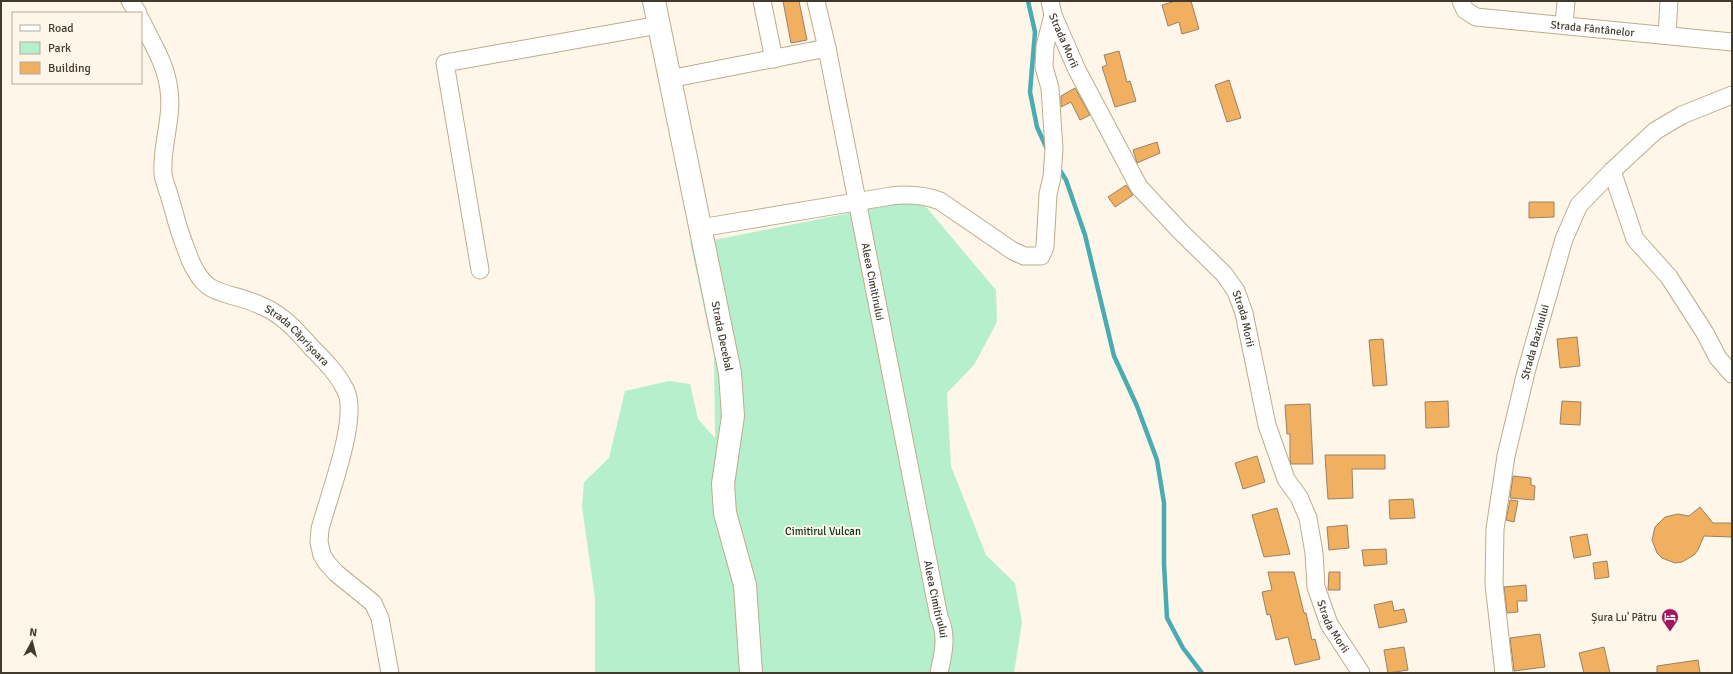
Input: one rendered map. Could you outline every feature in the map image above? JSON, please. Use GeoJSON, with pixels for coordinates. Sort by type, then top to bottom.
{"type":"FeatureCollection","features":[{"type":"Feature","properties":{"kind":"street"},"geometry":{"type":"LineString","coordinates":[[130,1],[137,12]]}},
{"type":"Feature","properties":{"kind":"street","name":"Strada Decebal"},"geometry":{"type":"LineString","coordinates":[[654,1],[730,373],[733,416],[722,484],[725,514],[745,585],[751,673]]}},
{"type":"Feature","properties":{"kind":"street"},"geometry":{"type":"LineString","coordinates":[[762,1],[774,59]]}},
{"type":"Feature","properties":{"kind":"street","name":"Aleea Cimitirului"},"geometry":{"type":"LineString","coordinates":[[816,1],[827,48],[939,617],[944,627],[944,651],[940,673]]}},
{"type":"Feature","properties":{"kind":"street","name":"Strada Fântânelor"},"geometry":{"type":"LineString","coordinates":[[1461,1],[1465,10],[1476,17],[1732,42]]}},
{"type":"Feature","properties":{"kind":"street"},"geometry":{"type":"LineString","coordinates":[[1564,25],[1566,1]]}},
{"type":"Feature","properties":{"kind":"street"},"geometry":{"type":"LineString","coordinates":[[1667,35],[1669,1]]}},
{"type":"Feature","properties":{"kind":"street"},"geometry":{"type":"LineString","coordinates":[[700,228],[891,196],[928,196],[940,201],[1013,251],[1024,256],[1041,256],[1045,247],[1048,194],[1052,177],[1054,149],[1050,88],[1044,67],[1045,46],[1052,8]]}},
{"type":"Feature","properties":{"kind":"street","name":"Strada Morii"},"geometry":{"type":"LineString","coordinates":[[1052,8],[1077,70],[1139,187],[1180,231],[1224,274],[1236,291],[1244,313],[1267,425],[1286,480],[1299,497],[1308,518],[1314,553],[1316,587],[1329,624],[1361,673]]}},
{"type":"Feature","properties":{"kind":"street","name":"Strada Căprișoara"},"geometry":{"type":"LineString","coordinates":[[142,22],[164,68],[170,90],[163,175],[182,238],[200,278],[212,289],[261,305],[279,314],[291,325],[337,376],[346,391],[349,401],[349,417],[344,449],[320,529],[319,542],[322,555],[327,563],[336,573],[373,603],[380,618],[390,673]]}},
{"type":"Feature","properties":{"kind":"street"},"geometry":{"type":"LineString","coordinates":[[480,270],[445,63],[659,25]]}},
{"type":"Feature","properties":{"kind":"street"},"geometry":{"type":"LineString","coordinates":[[669,79],[827,48]]}},
{"type":"Feature","properties":{"kind":"street","name":"Strada Bazinului"},"geometry":{"type":"LineString","coordinates":[[1504,673],[1494,584],[1495,529],[1506,456],[1526,372],[1564,239],[1579,205],[1612,171],[1655,131],[1682,115],[1732,95]]}},
{"type":"Feature","properties":{"kind":"street"},"geometry":{"type":"LineString","coordinates":[[1612,171],[1635,239],[1669,277],[1705,333],[1718,358],[1732,374]]}},
{"type":"Feature","properties":{"kind":"green space","name":"Cimitirul Vulcan"},"geometry":{"type":"Polygon","coordinates":[[[915,200],[927,208],[996,290],[997,322],[974,365],[947,393],[951,466],[986,555],[1015,583],[1022,622],[1014,673],[595,673],[595,598],[582,507],[584,482],[609,458],[625,391],[669,381],[690,384],[698,419],[715,438],[714,356],[690,241],[714,240],[915,200]]]}},
{"type":"Feature","properties":{"kind":"building"},"geometry":{"type":"Polygon","coordinates":[[[783,1],[799,1],[807,40],[791,43],[783,1]]]}},
{"type":"Feature","properties":{"kind":"building"},"geometry":{"type":"Polygon","coordinates":[[[1176,1],[1191,1],[1199,29],[1182,34],[1179,22],[1168,26],[1162,5],[1176,1]]]}},
{"type":"Feature","properties":{"kind":"building"},"geometry":{"type":"Polygon","coordinates":[[[1119,51],[1127,82],[1130,81],[1136,101],[1115,107],[1102,67],[1107,65],[1104,55],[1119,51]]]}},
{"type":"Feature","properties":{"kind":"building"},"geometry":{"type":"Polygon","coordinates":[[[1229,80],[1241,118],[1227,122],[1215,85],[1229,80]]]}},
{"type":"Feature","properties":{"kind":"building"},"geometry":{"type":"Polygon","coordinates":[[[1075,88],[1090,115],[1080,120],[1071,102],[1061,107],[1061,96],[1075,88]]]}},
{"type":"Feature","properties":{"kind":"building"},"geometry":{"type":"Polygon","coordinates":[[[1157,142],[1160,153],[1137,163],[1133,150],[1157,142]]]}},
{"type":"Feature","properties":{"kind":"building"},"geometry":{"type":"Polygon","coordinates":[[[1126,185],[1133,195],[1115,207],[1108,197],[1126,185]]]}},
{"type":"Feature","properties":{"kind":"building"},"geometry":{"type":"Polygon","coordinates":[[[1529,202],[1554,202],[1554,217],[1529,218],[1529,202]]]}},
{"type":"Feature","properties":{"kind":"building"},"geometry":{"type":"Polygon","coordinates":[[[1577,337],[1580,366],[1560,368],[1557,339],[1577,337]]]}},
{"type":"Feature","properties":{"kind":"building"},"geometry":{"type":"Polygon","coordinates":[[[1383,339],[1387,385],[1373,386],[1369,340],[1383,339]]]}},
{"type":"Feature","properties":{"kind":"building"},"geometry":{"type":"Polygon","coordinates":[[[1448,401],[1449,427],[1426,428],[1425,402],[1448,401]]]}},
{"type":"Feature","properties":{"kind":"building"},"geometry":{"type":"Polygon","coordinates":[[[1562,401],[1581,402],[1580,425],[1560,424],[1562,401]]]}},
{"type":"Feature","properties":{"kind":"building"},"geometry":{"type":"Polygon","coordinates":[[[1310,404],[1313,464],[1291,464],[1290,434],[1287,434],[1285,405],[1310,404]]]}},
{"type":"Feature","properties":{"kind":"building"},"geometry":{"type":"Polygon","coordinates":[[[1325,455],[1385,455],[1385,469],[1352,469],[1353,498],[1328,499],[1325,455]]]}},
{"type":"Feature","properties":{"kind":"building"},"geometry":{"type":"Polygon","coordinates":[[[1257,456],[1265,482],[1243,489],[1235,463],[1257,456]]]}},
{"type":"Feature","properties":{"kind":"building"},"geometry":{"type":"Polygon","coordinates":[[[1513,476],[1531,478],[1531,485],[1535,486],[1534,500],[1510,498],[1513,476]]]}},
{"type":"Feature","properties":{"kind":"building"},"geometry":{"type":"Polygon","coordinates":[[[1413,499],[1415,518],[1390,519],[1389,500],[1413,499]]]}},
{"type":"Feature","properties":{"kind":"building"},"geometry":{"type":"Polygon","coordinates":[[[1510,500],[1518,501],[1514,522],[1506,520],[1510,500]]]}},
{"type":"Feature","properties":{"kind":"building"},"geometry":{"type":"Polygon","coordinates":[[[1700,507],[1713,523],[1732,523],[1732,537],[1704,536],[1698,550],[1694,555],[1682,562],[1675,563],[1662,558],[1657,553],[1652,540],[1655,527],[1665,517],[1678,514],[1689,516],[1700,507]]]}},
{"type":"Feature","properties":{"kind":"building"},"geometry":{"type":"Polygon","coordinates":[[[1277,508],[1290,554],[1264,557],[1252,515],[1277,508]]]}},
{"type":"Feature","properties":{"kind":"building"},"geometry":{"type":"Polygon","coordinates":[[[1347,525],[1349,548],[1329,550],[1327,527],[1347,525]]]}},
{"type":"Feature","properties":{"kind":"building"},"geometry":{"type":"Polygon","coordinates":[[[1587,534],[1591,555],[1574,558],[1570,537],[1587,534]]]}},
{"type":"Feature","properties":{"kind":"building"},"geometry":{"type":"Polygon","coordinates":[[[1386,549],[1387,564],[1364,566],[1362,550],[1386,549]]]}},
{"type":"Feature","properties":{"kind":"building"},"geometry":{"type":"Polygon","coordinates":[[[1607,561],[1609,577],[1595,579],[1593,563],[1607,561]]]}},
{"type":"Feature","properties":{"kind":"building"},"geometry":{"type":"Polygon","coordinates":[[[1268,572],[1294,572],[1312,640],[1315,639],[1320,659],[1295,665],[1288,637],[1276,640],[1270,614],[1267,615],[1262,592],[1272,590],[1268,572]]]}},
{"type":"Feature","properties":{"kind":"building"},"geometry":{"type":"Polygon","coordinates":[[[1329,572],[1340,572],[1340,590],[1328,590],[1329,572]]]}},
{"type":"Feature","properties":{"kind":"building"},"geometry":{"type":"Polygon","coordinates":[[[1526,585],[1527,601],[1517,601],[1518,612],[1507,613],[1504,587],[1526,585]]]}},
{"type":"Feature","properties":{"kind":"building"},"geometry":{"type":"Polygon","coordinates":[[[1392,601],[1394,611],[1404,609],[1407,622],[1379,628],[1374,605],[1392,601]]]}},
{"type":"Feature","properties":{"kind":"building"},"geometry":{"type":"Polygon","coordinates":[[[1540,634],[1545,667],[1514,671],[1510,638],[1540,634]]]}},
{"type":"Feature","properties":{"kind":"building"},"geometry":{"type":"Polygon","coordinates":[[[1404,647],[1408,670],[1388,673],[1384,650],[1404,647]]]}},
{"type":"Feature","properties":{"kind":"building"},"geometry":{"type":"Polygon","coordinates":[[[1604,647],[1610,673],[1584,673],[1579,653],[1604,647]]]}},
{"type":"Feature","properties":{"kind":"building"},"geometry":{"type":"Polygon","coordinates":[[[1698,660],[1700,673],[1657,673],[1657,666],[1698,660]]]}},
{"type":"Feature","properties":{"kind":"waterway"},"geometry":{"type":"LineString","coordinates":[[1028,1],[1035,32],[1030,92],[1037,127],[1047,149]]}},
{"type":"Feature","properties":{"kind":"waterway"},"geometry":{"type":"LineString","coordinates":[[1058,167],[1066,180],[1085,235],[1114,356],[1137,406],[1157,460],[1164,503],[1164,564],[1167,618],[1183,648],[1202,673]]}},
{"type":"Feature","properties":{"kind":"place","name":"Șura Lu' Pătru"},"geometry":{"type":"Point","coordinates":[1670,632]}}]}
